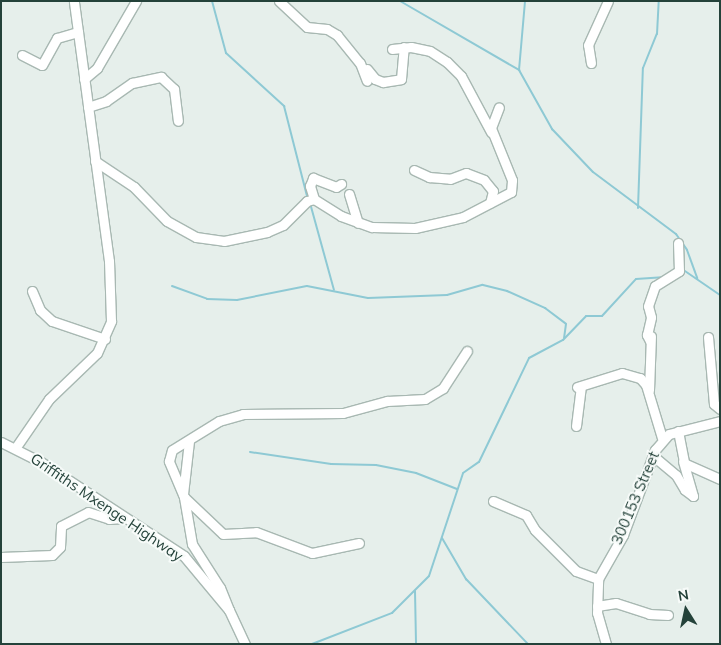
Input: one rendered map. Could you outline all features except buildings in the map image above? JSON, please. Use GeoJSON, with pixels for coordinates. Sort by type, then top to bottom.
{"type":"FeatureCollection","features":[{"type":"Feature","properties":{"kind":"street"},"geometry":{"type":"LineString","coordinates":[[16,447],[49,399],[97,353],[105,340],[111,321],[111,279],[74,1]]}},
{"type":"Feature","properties":{"kind":"street"},"geometry":{"type":"LineString","coordinates":[[84,79],[97,68],[136,1]]}},
{"type":"Feature","properties":{"kind":"street"},"geometry":{"type":"LineString","coordinates":[[279,1],[307,27],[330,30],[361,65],[383,82],[402,79],[404,47]]}},
{"type":"Feature","properties":{"kind":"street"},"geometry":{"type":"LineString","coordinates":[[591,63],[588,45],[608,1]]}},
{"type":"Feature","properties":{"kind":"street"},"geometry":{"type":"LineString","coordinates":[[22,55],[42,66],[58,38],[78,32]]}},
{"type":"Feature","properties":{"kind":"street"},"geometry":{"type":"LineString","coordinates":[[341,184],[336,187],[313,178],[310,186],[314,199],[358,223],[386,229],[415,228],[463,217],[508,195],[513,184],[492,135],[461,76],[430,51],[404,47],[392,49]]}},
{"type":"Feature","properties":{"kind":"street"},"geometry":{"type":"LineString","coordinates":[[361,65],[367,81]]}},
{"type":"Feature","properties":{"kind":"street"},"geometry":{"type":"LineString","coordinates":[[88,107],[106,101],[132,83],[161,77],[174,89],[178,121]]}},
{"type":"Feature","properties":{"kind":"street"},"geometry":{"type":"LineString","coordinates":[[492,135],[491,124],[499,107]]}},
{"type":"Feature","properties":{"kind":"street"},"geometry":{"type":"LineString","coordinates":[[95,161],[134,187],[166,221],[196,237],[230,241],[267,232],[283,225],[307,202],[314,199]]}},
{"type":"Feature","properties":{"kind":"street"},"geometry":{"type":"LineString","coordinates":[[414,170],[429,177],[450,179],[466,173],[484,180],[493,191],[490,203]]}},
{"type":"Feature","properties":{"kind":"street"},"geometry":{"type":"LineString","coordinates":[[349,194],[358,223]]}},
{"type":"Feature","properties":{"kind":"street"},"geometry":{"type":"LineString","coordinates":[[649,395],[651,338],[647,335],[651,316],[648,306],[655,286],[679,271],[678,243]]}},
{"type":"Feature","properties":{"kind":"street"},"geometry":{"type":"LineString","coordinates":[[32,291],[40,310],[52,321],[105,340]]}},
{"type":"Feature","properties":{"kind":"street"},"geometry":{"type":"LineString","coordinates":[[708,337],[714,404],[720,409]]}},
{"type":"Feature","properties":{"kind":"street"},"geometry":{"type":"LineString","coordinates":[[229,610],[220,588],[192,544],[183,496],[168,461],[172,450],[219,421],[243,414],[343,413],[387,401],[425,399],[443,388],[467,351]]}},
{"type":"Feature","properties":{"kind":"street"},"geometry":{"type":"LineString","coordinates":[[576,426],[579,387],[616,374],[631,374],[643,381],[662,438]]}},
{"type":"Feature","properties":{"kind":"street","name":"300153 Street"},"geometry":{"type":"LineString","coordinates":[[606,644],[597,606],[598,579],[623,535],[652,455],[662,438],[678,431],[720,421]]}},
{"type":"Feature","properties":{"kind":"street"},"geometry":{"type":"LineString","coordinates":[[652,455],[668,467],[685,490],[693,496],[683,461],[678,431]]}},
{"type":"Feature","properties":{"kind":"street"},"geometry":{"type":"LineString","coordinates":[[183,496],[188,441]]}},
{"type":"Feature","properties":{"kind":"street","name":"Griffiths Mxenge Highway"},"geometry":{"type":"LineString","coordinates":[[1,442],[16,447],[122,518],[184,556],[229,610],[245,644]]}},
{"type":"Feature","properties":{"kind":"street"},"geometry":{"type":"LineString","coordinates":[[683,461],[697,470],[720,478]]}},
{"type":"Feature","properties":{"kind":"street"},"geometry":{"type":"LineString","coordinates":[[183,496],[223,534],[256,532],[312,553],[359,543]]}},
{"type":"Feature","properties":{"kind":"street"},"geometry":{"type":"LineString","coordinates":[[493,501],[517,508],[526,514],[535,530],[576,571],[598,579]]}},
{"type":"Feature","properties":{"kind":"street"},"geometry":{"type":"LineString","coordinates":[[1,557],[52,555],[60,547],[62,526],[88,512],[109,520],[122,518]]}},
{"type":"Feature","properties":{"kind":"street"},"geometry":{"type":"LineString","coordinates":[[597,606],[616,604],[649,614],[668,615]]}},
{"type":"Feature","properties":{"kind":"waterway"},"geometry":{"type":"LineString","coordinates":[[212,1],[226,53],[284,106],[307,196]]}},
{"type":"Feature","properties":{"kind":"waterway"},"geometry":{"type":"LineString","coordinates":[[400,1],[519,70],[552,129],[593,172],[676,234],[687,250],[697,278]]}},
{"type":"Feature","properties":{"kind":"waterway"},"geometry":{"type":"LineString","coordinates":[[519,70],[525,1]]}},
{"type":"Feature","properties":{"kind":"waterway"},"geometry":{"type":"LineString","coordinates":[[638,208],[643,68],[657,34],[659,1]]}},
{"type":"Feature","properties":{"kind":"waterway"},"geometry":{"type":"LineString","coordinates":[[310,203],[334,290]]}},
{"type":"Feature","properties":{"kind":"waterway"},"geometry":{"type":"LineString","coordinates":[[682,269],[720,295]]}},
{"type":"Feature","properties":{"kind":"waterway"},"geometry":{"type":"LineString","coordinates":[[312,644],[392,613],[429,576],[463,473],[479,462],[529,358],[563,340],[586,316],[602,316],[636,279],[662,277]]}},
{"type":"Feature","properties":{"kind":"waterway"},"geometry":{"type":"LineString","coordinates":[[172,286],[207,299],[237,300],[307,286],[368,298],[447,295],[483,285],[507,291],[545,308],[566,324],[564,338]]}},
{"type":"Feature","properties":{"kind":"waterway"},"geometry":{"type":"LineString","coordinates":[[250,452],[331,464],[376,465],[416,473],[457,489]]}},
{"type":"Feature","properties":{"kind":"waterway"},"geometry":{"type":"LineString","coordinates":[[442,538],[466,579],[528,644]]}},
{"type":"Feature","properties":{"kind":"waterway"},"geometry":{"type":"LineString","coordinates":[[415,591],[416,644]]}}]}
